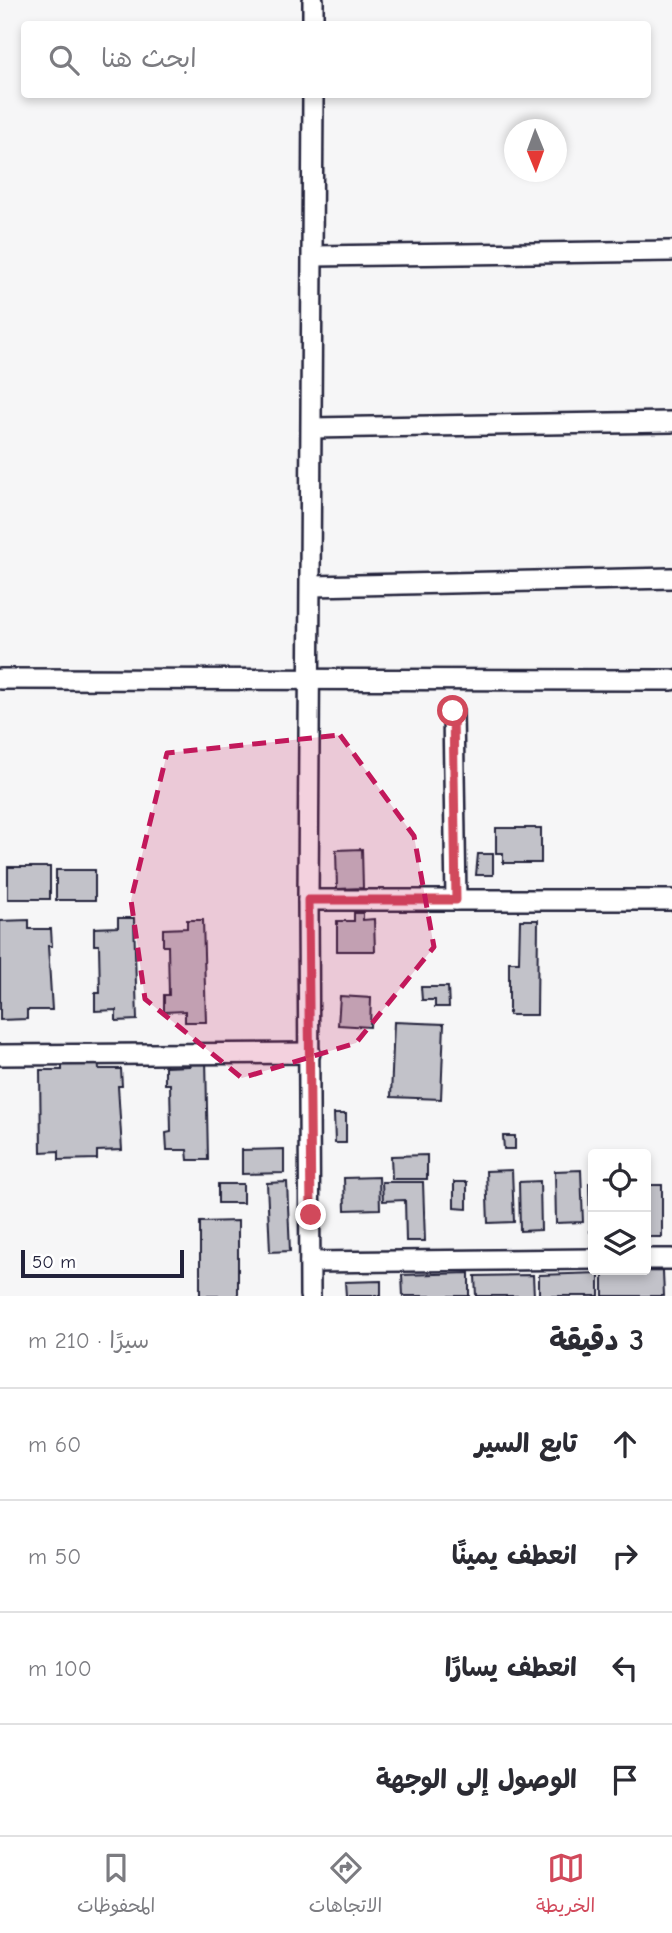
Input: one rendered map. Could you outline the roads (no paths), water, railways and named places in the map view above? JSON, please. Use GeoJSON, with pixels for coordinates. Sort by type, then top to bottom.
{"type":"FeatureCollection","features":[{"type":"Feature","properties":{"kind":"street"},"geometry":{"type":"LineString","coordinates":[[313,0],[313,21]]}},
{"type":"Feature","properties":{"kind":"street"},"geometry":{"type":"LineString","coordinates":[[310,1296],[308,900],[313,98]]}},
{"type":"Feature","properties":{"kind":"street"},"geometry":{"type":"LineString","coordinates":[[314,256],[672,251]]}},
{"type":"Feature","properties":{"kind":"street"},"geometry":{"type":"LineString","coordinates":[[312,428],[672,422]]}},
{"type":"Feature","properties":{"kind":"street"},"geometry":{"type":"LineString","coordinates":[[312,586],[672,578]]}},
{"type":"Feature","properties":{"kind":"street"},"geometry":{"type":"LineString","coordinates":[[0,679],[672,680]]}},
{"type":"Feature","properties":{"kind":"street"},"geometry":{"type":"LineString","coordinates":[[453,711],[456,900]]}},
{"type":"Feature","properties":{"kind":"street"},"geometry":{"type":"LineString","coordinates":[[308,900],[672,900]]}},
{"type":"Feature","properties":{"kind":"street"},"geometry":{"type":"LineString","coordinates":[[0,1055],[310,1054]]}},
{"type":"Feature","properties":{"kind":"street"},"geometry":{"type":"LineString","coordinates":[[310,1262],[588,1259]]}},
{"type":"Feature","properties":{"kind":"street"},"geometry":{"type":"LineString","coordinates":[[651,1259],[672,1259]]}}]}
